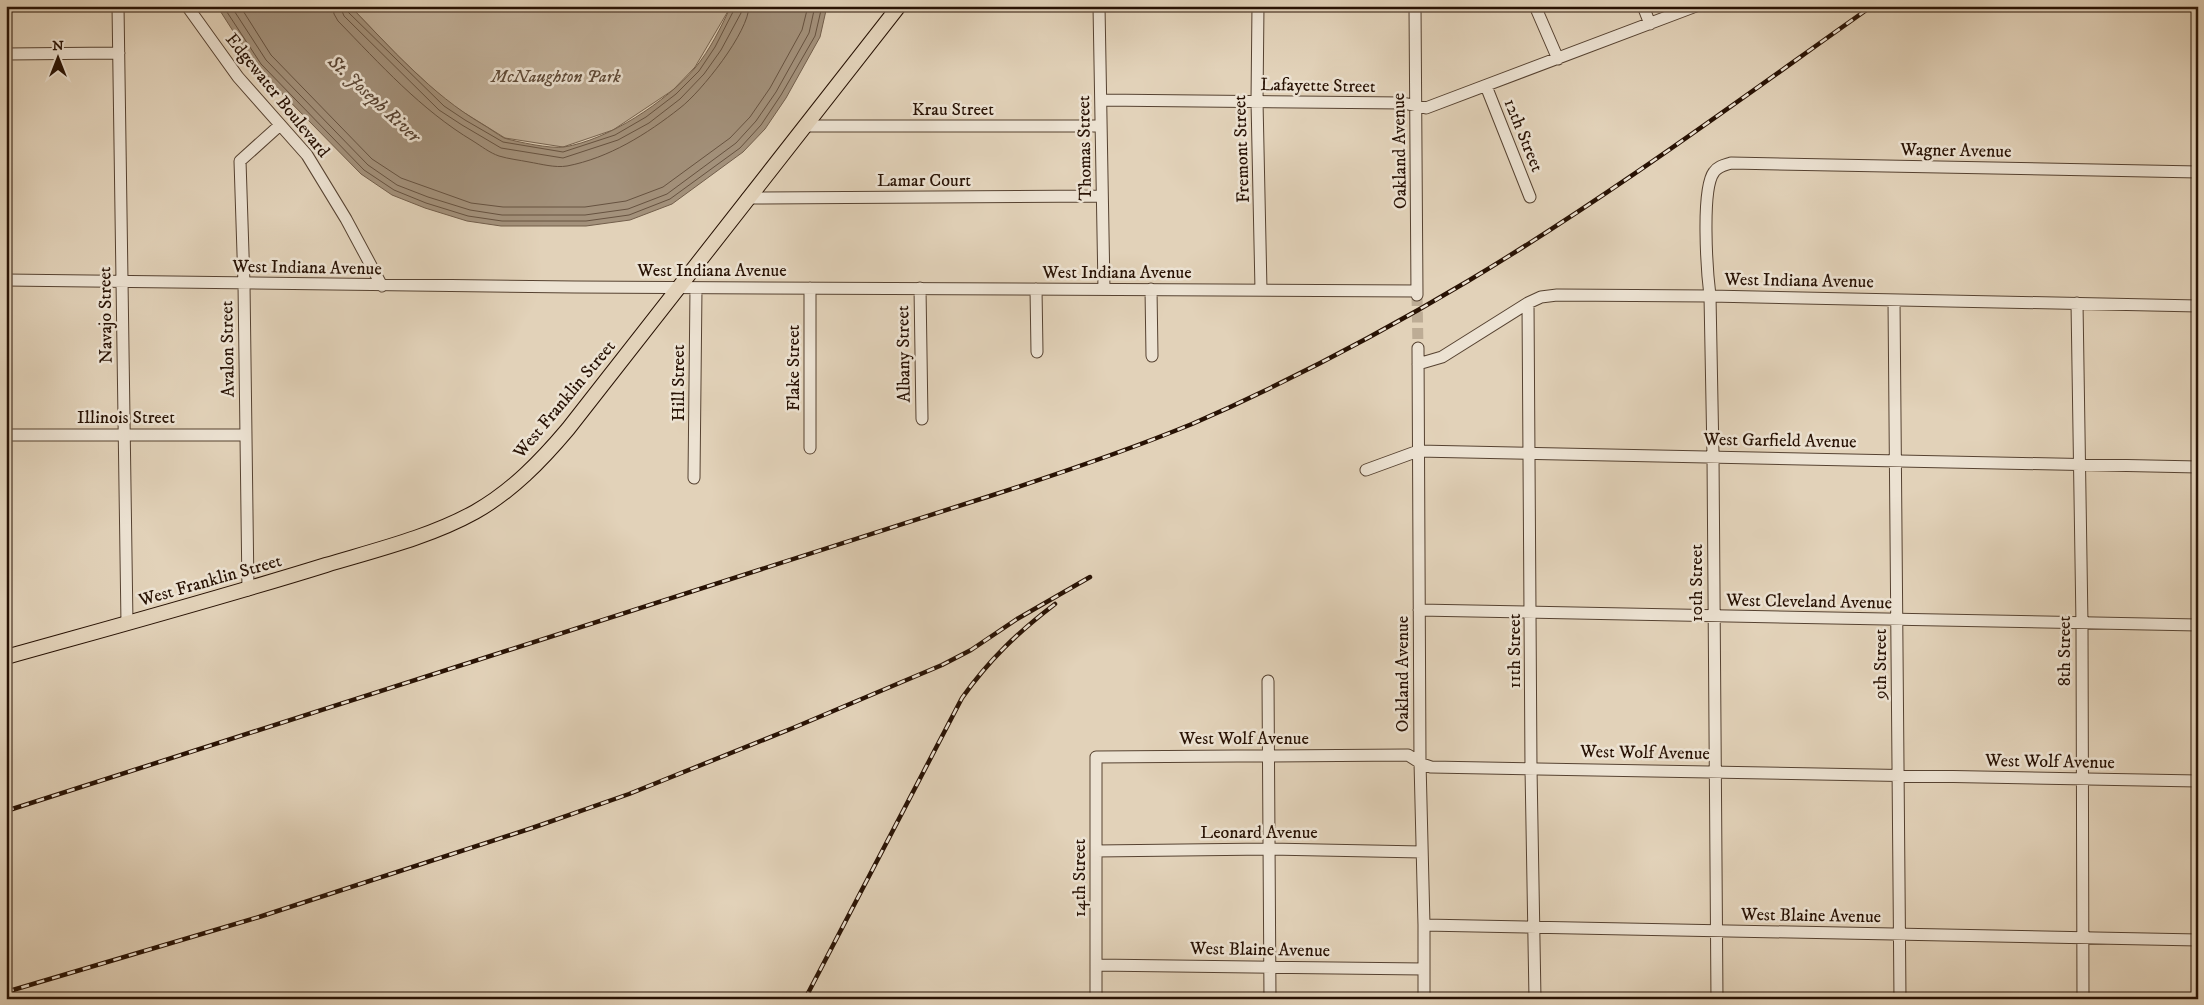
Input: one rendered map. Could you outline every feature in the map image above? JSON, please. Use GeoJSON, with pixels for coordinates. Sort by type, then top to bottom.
{"type":"FeatureCollection","features":[{"type":"Feature","properties":{"kind":"main road","name":"West Franklin Street"},"geometry":{"type":"LineString","coordinates":[[6,657],[248,590],[425,534],[456,522],[500,496],[546,454],[899,6]]}},
{"type":"Feature","properties":{"kind":"street","name":"Navajo Street"},"geometry":{"type":"LineString","coordinates":[[118,6],[127,624]]}},
{"type":"Feature","properties":{"kind":"street","name":"Edgewater Boulevard"},"geometry":{"type":"LineString","coordinates":[[187,6],[238,77],[307,155],[346,219],[382,286]]}},
{"type":"Feature","properties":{"kind":"street","name":"Thomas Street"},"geometry":{"type":"LineString","coordinates":[[1099,6],[1104,290]]}},
{"type":"Feature","properties":{"kind":"street","name":"Fremont Street"},"geometry":{"type":"LineString","coordinates":[[1258,6],[1257,101],[1261,290]]}},
{"type":"Feature","properties":{"kind":"street","name":"Oakland Avenue"},"geometry":{"type":"LineString","coordinates":[[1415,6],[1418,293]]}},
{"type":"Feature","properties":{"kind":"street"},"geometry":{"type":"LineString","coordinates":[[1535,6],[1558,58]]}},
{"type":"Feature","properties":{"kind":"street"},"geometry":{"type":"LineString","coordinates":[[1643,6],[1650,24]]}},
{"type":"Feature","properties":{"kind":"street","name":"Lafayette Street"},"geometry":{"type":"LineString","coordinates":[[1101,100],[1403,103],[1421,108],[1432,107],[1696,6]]}},
{"type":"Feature","properties":{"kind":"street"},"geometry":{"type":"LineString","coordinates":[[6,54],[118,53]]}},
{"type":"Feature","properties":{"kind":"street","name":"12th Street"},"geometry":{"type":"LineString","coordinates":[[1486,86],[1530,197]]}},
{"type":"Feature","properties":{"kind":"street","name":"Avalon Street"},"geometry":{"type":"LineString","coordinates":[[248,590],[244,284],[240,161],[280,125]]}},
{"type":"Feature","properties":{"kind":"street","name":"Krau Street"},"geometry":{"type":"LineString","coordinates":[[805,126],[1101,126]]}},
{"type":"Feature","properties":{"kind":"street","name":"Wagner Avenue"},"geometry":{"type":"LineString","coordinates":[[1715,170],[1731,164],[2198,172]]}},
{"type":"Feature","properties":{"kind":"street","name":"10th Street"},"geometry":{"type":"LineString","coordinates":[[1715,170],[1708,188],[1707,270],[1710,296],[1713,456],[1717,999]]}},
{"type":"Feature","properties":{"kind":"street","name":"Lamar Court"},"geometry":{"type":"LineString","coordinates":[[747,198],[1102,196]]}},
{"type":"Feature","properties":{"kind":"street","name":"West Indiana Avenue"},"geometry":{"type":"LineString","coordinates":[[6,280],[382,286],[1036,288],[1418,293]]}},
{"type":"Feature","properties":{"kind":"street","name":"Hill Street"},"geometry":{"type":"LineString","coordinates":[[694,478],[696,288]]}},
{"type":"Feature","properties":{"kind":"street","name":"Flake Street"},"geometry":{"type":"LineString","coordinates":[[810,288],[810,448]]}},
{"type":"Feature","properties":{"kind":"street","name":"Albany Street"},"geometry":{"type":"LineString","coordinates":[[920,288],[922,419]]}},
{"type":"Feature","properties":{"kind":"street"},"geometry":{"type":"LineString","coordinates":[[1036,288],[1037,352]]}},
{"type":"Feature","properties":{"kind":"street"},"geometry":{"type":"LineString","coordinates":[[1151,289],[1152,356]]}},
{"type":"Feature","properties":{"kind":"street","name":"West Indiana Avenue"},"geometry":{"type":"LineString","coordinates":[[1418,364],[1442,357],[1528,303],[1541,297],[1557,295],[1710,296],[2198,306]]}},
{"type":"Feature","properties":{"kind":"street","name":"9th Street"},"geometry":{"type":"LineString","coordinates":[[1894,300],[1900,999]]}},
{"type":"Feature","properties":{"kind":"street","name":"11th Street"},"geometry":{"type":"LineString","coordinates":[[1528,303],[1531,768],[1535,999]]}},
{"type":"Feature","properties":{"kind":"street","name":"8th Street"},"geometry":{"type":"LineString","coordinates":[[2077,303],[2082,624],[2083,999]]}},
{"type":"Feature","properties":{"kind":"street","name":"Oakland Avenue"},"geometry":{"type":"LineString","coordinates":[[1418,348],[1420,762],[1424,999]]}},
{"type":"Feature","properties":{"kind":"street","name":"Illinois Street"},"geometry":{"type":"LineString","coordinates":[[6,435],[246,435]]}},
{"type":"Feature","properties":{"kind":"street","name":"West Garfield Avenue"},"geometry":{"type":"LineString","coordinates":[[1366,470],[1418,451],[2198,467]]}},
{"type":"Feature","properties":{"kind":"street","name":"West Cleveland Avenue"},"geometry":{"type":"LineString","coordinates":[[1419,610],[2198,625]]}},
{"type":"Feature","properties":{"kind":"street"},"geometry":{"type":"LineString","coordinates":[[1268,681],[1270,756],[1268,849],[1270,999]]}},
{"type":"Feature","properties":{"kind":"street","name":"West Wolf Avenue"},"geometry":{"type":"LineString","coordinates":[[1096,757],[1408,755],[1431,767],[2198,781]]}},
{"type":"Feature","properties":{"kind":"street","name":"14th Street"},"geometry":{"type":"LineString","coordinates":[[1096,757],[1096,999]]}},
{"type":"Feature","properties":{"kind":"street","name":"Leonard Avenue"},"geometry":{"type":"LineString","coordinates":[[1096,851],[1268,849],[1422,852]]}},
{"type":"Feature","properties":{"kind":"street","name":"West Blaine Avenue"},"geometry":{"type":"LineString","coordinates":[[1424,926],[1899,933],[2198,940]]}},
{"type":"Feature","properties":{"kind":"street","name":"West Blaine Avenue"},"geometry":{"type":"LineString","coordinates":[[1096,965],[1423,969]]}},
{"type":"Feature","properties":{"kind":"green space","name":"McNaughton Park"},"geometry":{"type":"Polygon","coordinates":[[[350,6],[731,6],[695,67],[673,90],[613,130],[563,147],[505,138],[447,102],[398,56],[350,6]]]}},
{"type":"Feature","properties":{"kind":"water","name":"St. Joseph River"},"geometry":{"type":"Polygon","coordinates":[[[217,6],[350,6],[412,70],[463,112],[504,138],[534,145],[564,147],[581,143],[617,128],[635,118],[668,94],[683,81],[706,54],[731,6],[827,6],[820,37],[786,98],[765,129],[743,152],[672,204],[630,220],[586,226],[501,226],[467,221],[425,208],[392,195],[361,174],[256,67],[217,6]]]}},
{"type":"Feature","properties":{"kind":"tunnel"},"geometry":{"type":"LineString","coordinates":[[1417,295],[1418,348]]}},
{"type":"Feature","properties":{"kind":"railway"},"geometry":{"type":"LineString","coordinates":[[6,811],[1015,488],[1117,453],[1192,424],[1297,375],[1366,339],[1468,281],[1571,216],[1672,148],[1872,6]]}},
{"type":"Feature","properties":{"kind":"railway"},"geometry":{"type":"LineString","coordinates":[[6,992],[259,917],[532,828],[629,794],[942,665],[971,650],[1017,619],[1090,577]]}},
{"type":"Feature","properties":{"kind":"railway"},"geometry":{"type":"LineString","coordinates":[[805,999],[962,698],[1004,648],[1055,604]]}}]}
